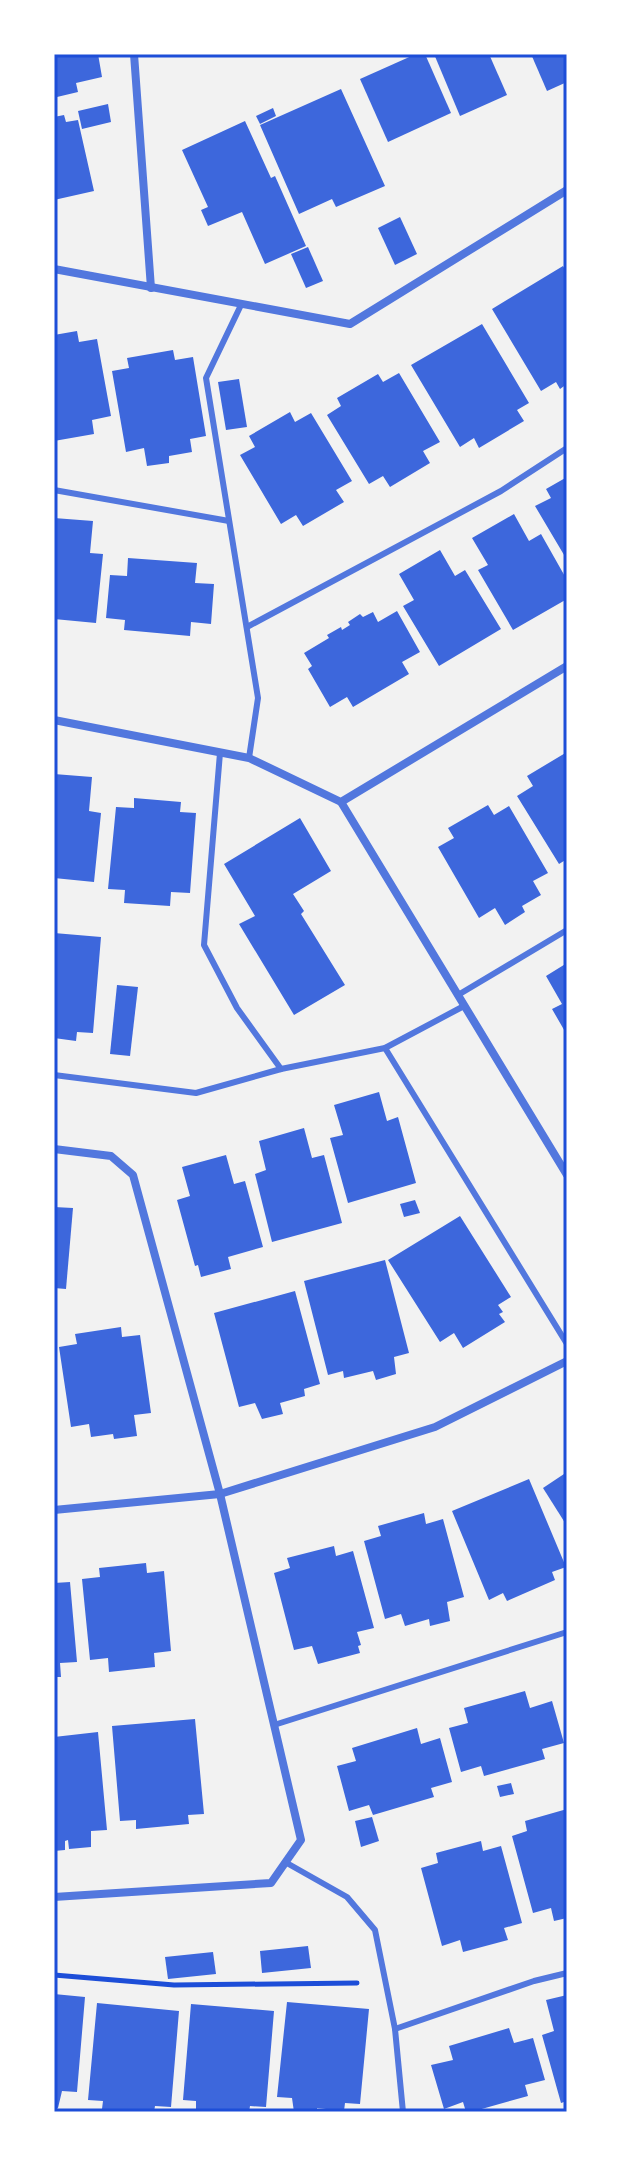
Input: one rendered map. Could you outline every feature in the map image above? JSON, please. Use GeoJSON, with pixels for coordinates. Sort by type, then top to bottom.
{"type":"FeatureCollection","features":[{"type":"Feature","properties":{"kind":"street"},"geometry":{"type":"LineString","coordinates":[[134,54],[151,288]]}},
{"type":"Feature","properties":{"kind":"street"},"geometry":{"type":"LineString","coordinates":[[54,269],[350,324],[567,190]]}},
{"type":"Feature","properties":{"kind":"street"},"geometry":{"type":"LineString","coordinates":[[341,802],[567,666]]}},
{"type":"Feature","properties":{"kind":"street"},"geometry":{"type":"LineString","coordinates":[[54,720],[249,758],[341,802],[567,1175]]}},
{"type":"Feature","properties":{"kind":"street"},"geometry":{"type":"LineString","coordinates":[[54,1149],[111,1156],[133,1175],[220,1494],[301,1840],[271,1883],[54,1897]]}},
{"type":"Feature","properties":{"kind":"street"},"geometry":{"type":"LineString","coordinates":[[54,1510],[220,1494],[435,1427],[567,1361]]}},
{"type":"Feature","properties":{"kind":"lane"},"geometry":{"type":"LineString","coordinates":[[241,305],[206,378],[258,698],[249,758]]}},
{"type":"Feature","properties":{"kind":"lane"},"geometry":{"type":"LineString","coordinates":[[247,627],[501,491],[567,448]]}},
{"type":"Feature","properties":{"kind":"lane"},"geometry":{"type":"LineString","coordinates":[[54,490],[229,521]]}},
{"type":"Feature","properties":{"kind":"lane"},"geometry":{"type":"LineString","coordinates":[[220,753],[204,945],[237,1008],[281,1069]]}},
{"type":"Feature","properties":{"kind":"lane"},"geometry":{"type":"LineString","coordinates":[[458,995],[567,930]]}},
{"type":"Feature","properties":{"kind":"lane"},"geometry":{"type":"LineString","coordinates":[[54,1075],[196,1093],[281,1069],[385,1048],[464,1006]]}},
{"type":"Feature","properties":{"kind":"lane"},"geometry":{"type":"LineString","coordinates":[[385,1048],[567,1344]]}},
{"type":"Feature","properties":{"kind":"lane"},"geometry":{"type":"LineString","coordinates":[[274,1725],[567,1632]]}},
{"type":"Feature","properties":{"kind":"lane"},"geometry":{"type":"LineString","coordinates":[[285,1862],[347,1897],[375,1930],[395,2029],[403,2112]]}},
{"type":"Feature","properties":{"kind":"lane"},"geometry":{"type":"LineString","coordinates":[[395,2029],[534,1981],[567,1973]]}},
{"type":"Feature","properties":{"kind":"path"},"geometry":{"type":"LineString","coordinates":[[54,1975],[174,1985],[386,1983]]}},
{"type":"Feature","properties":{"kind":"building"},"geometry":{"type":"Polygon","coordinates":[[[54,54],[98,54],[102,77],[76,83],[78,92],[57,97],[54,54]]]}},
{"type":"Feature","properties":{"kind":"building"},"geometry":{"type":"Polygon","coordinates":[[[416,54],[425,54],[451,113],[388,142],[360,79],[416,54]]]}},
{"type":"Feature","properties":{"kind":"building"},"geometry":{"type":"Polygon","coordinates":[[[434,54],[489,54],[507,95],[460,116],[434,54]]]}},
{"type":"Feature","properties":{"kind":"building"},"geometry":{"type":"Polygon","coordinates":[[[531,54],[567,54],[567,82],[547,91],[531,54]]]}},
{"type":"Feature","properties":{"kind":"building"},"geometry":{"type":"Polygon","coordinates":[[[341,89],[385,186],[336,207],[332,199],[299,214],[260,125],[341,89]]]}},
{"type":"Feature","properties":{"kind":"building"},"geometry":{"type":"Polygon","coordinates":[[[108,104],[111,122],[82,129],[78,111],[108,104]]]}},
{"type":"Feature","properties":{"kind":"building"},"geometry":{"type":"Polygon","coordinates":[[[273,108],[276,116],[260,124],[256,116],[273,108]]]}},
{"type":"Feature","properties":{"kind":"building"},"geometry":{"type":"Polygon","coordinates":[[[64,115],[66,122],[78,120],[94,191],[54,200],[54,117],[64,115]]]}},
{"type":"Feature","properties":{"kind":"building"},"geometry":{"type":"Polygon","coordinates":[[[245,121],[271,178],[275,176],[306,246],[265,264],[242,212],[208,226],[201,210],[208,207],[182,150],[245,121]]]}},
{"type":"Feature","properties":{"kind":"building"},"geometry":{"type":"Polygon","coordinates":[[[400,217],[417,254],[395,265],[378,228],[400,217]]]}},
{"type":"Feature","properties":{"kind":"building"},"geometry":{"type":"Polygon","coordinates":[[[308,247],[323,281],[306,288],[291,254],[308,247]]]}},
{"type":"Feature","properties":{"kind":"building"},"geometry":{"type":"Polygon","coordinates":[[[563,266],[567,273],[567,384],[560,389],[556,382],[541,391],[492,309],[563,266]]]}},
{"type":"Feature","properties":{"kind":"building"},"geometry":{"type":"Polygon","coordinates":[[[482,324],[529,403],[517,410],[524,421],[479,448],[474,438],[460,447],[411,365],[482,324]]]}},
{"type":"Feature","properties":{"kind":"building"},"geometry":{"type":"Polygon","coordinates":[[[77,331],[79,342],[97,339],[111,416],[92,420],[94,434],[54,441],[54,335],[77,331]]]}},
{"type":"Feature","properties":{"kind":"building"},"geometry":{"type":"Polygon","coordinates":[[[173,350],[175,360],[193,357],[206,436],[190,439],[192,452],[169,456],[169,463],[147,466],[144,448],[126,452],[112,371],[129,368],[127,358],[173,350]]]}},
{"type":"Feature","properties":{"kind":"building"},"geometry":{"type":"Polygon","coordinates":[[[399,373],[440,442],[423,451],[430,463],[390,487],[383,476],[369,484],[327,415],[341,406],[337,398],[378,374],[383,382],[399,373]]]}},
{"type":"Feature","properties":{"kind":"building"},"geometry":{"type":"Polygon","coordinates":[[[239,379],[247,427],[226,430],[218,382],[239,379]]]}},
{"type":"Feature","properties":{"kind":"building"},"geometry":{"type":"Polygon","coordinates":[[[290,412],[295,422],[311,413],[352,481],[336,490],[344,502],[303,526],[296,515],[281,524],[240,455],[255,447],[249,436],[290,412]]]}},
{"type":"Feature","properties":{"kind":"building"},"geometry":{"type":"Polygon","coordinates":[[[567,477],[567,560],[535,506],[551,498],[546,489],[567,477]]]}},
{"type":"Feature","properties":{"kind":"building"},"geometry":{"type":"Polygon","coordinates":[[[514,514],[529,541],[541,534],[567,580],[567,599],[513,630],[478,570],[488,565],[472,538],[514,514]]]}},
{"type":"Feature","properties":{"kind":"building"},"geometry":{"type":"Polygon","coordinates":[[[54,518],[93,521],[90,553],[103,554],[96,623],[54,619],[54,518]]]}},
{"type":"Feature","properties":{"kind":"building"},"geometry":{"type":"Polygon","coordinates":[[[440,550],[455,576],[465,570],[501,629],[439,666],[403,606],[414,600],[399,574],[440,550]]]}},
{"type":"Feature","properties":{"kind":"building"},"geometry":{"type":"Polygon","coordinates":[[[128,558],[197,563],[195,583],[214,584],[211,624],[191,622],[190,636],[124,630],[125,620],[106,618],[110,575],[127,576],[128,558]]]}},
{"type":"Feature","properties":{"kind":"building"},"geometry":{"type":"Polygon","coordinates":[[[397,611],[420,652],[402,662],[409,674],[353,707],[347,697],[330,707],[308,669],[312,666],[304,653],[329,638],[327,635],[350,625],[348,622],[360,614],[363,617],[373,612],[378,622],[397,611]]]}},
{"type":"Feature","properties":{"kind":"building"},"geometry":{"type":"Polygon","coordinates":[[[567,752],[567,859],[559,864],[517,796],[533,786],[527,776],[567,752]]]}},
{"type":"Feature","properties":{"kind":"building"},"geometry":{"type":"Polygon","coordinates":[[[54,774],[92,777],[89,811],[101,813],[94,882],[54,878],[54,774]]]}},
{"type":"Feature","properties":{"kind":"building"},"geometry":{"type":"Polygon","coordinates":[[[134,798],[181,802],[180,812],[196,813],[190,893],[171,892],[170,906],[124,903],[125,890],[108,889],[116,807],[134,808],[134,798]]]}},
{"type":"Feature","properties":{"kind":"building"},"geometry":{"type":"Polygon","coordinates":[[[488,805],[494,815],[509,806],[548,873],[533,881],[541,895],[522,906],[525,912],[505,925],[495,908],[479,918],[438,847],[454,838],[448,828],[488,805]]]}},
{"type":"Feature","properties":{"kind":"building"},"geometry":{"type":"Polygon","coordinates":[[[300,818],[331,871],[293,894],[304,911],[301,914],[345,985],[294,1015],[239,924],[255,916],[224,864],[300,818]]]}},
{"type":"Feature","properties":{"kind":"building"},"geometry":{"type":"Polygon","coordinates":[[[54,933],[101,937],[93,1033],[77,1032],[76,1041],[54,1038],[54,933]]]}},
{"type":"Feature","properties":{"kind":"building"},"geometry":{"type":"Polygon","coordinates":[[[567,963],[567,1035],[552,1009],[562,1004],[546,976],[567,963]]]}},
{"type":"Feature","properties":{"kind":"building"},"geometry":{"type":"Polygon","coordinates":[[[117,985],[138,987],[130,1056],[110,1054],[117,985]]]}},
{"type":"Feature","properties":{"kind":"building"},"geometry":{"type":"Polygon","coordinates":[[[379,1092],[387,1121],[398,1117],[416,1183],[348,1203],[330,1138],[343,1135],[334,1105],[379,1092]]]}},
{"type":"Feature","properties":{"kind":"building"},"geometry":{"type":"Polygon","coordinates":[[[304,1128],[312,1158],[324,1155],[342,1223],[272,1242],[255,1174],[266,1170],[259,1141],[304,1128]]]}},
{"type":"Feature","properties":{"kind":"building"},"geometry":{"type":"Polygon","coordinates":[[[226,1155],[234,1184],[245,1181],[263,1247],[228,1257],[231,1269],[201,1277],[198,1265],[195,1266],[177,1200],[190,1196],[182,1167],[226,1155]]]}},
{"type":"Feature","properties":{"kind":"building"},"geometry":{"type":"Polygon","coordinates":[[[415,1200],[420,1213],[404,1217],[400,1204],[415,1200]]]}},
{"type":"Feature","properties":{"kind":"building"},"geometry":{"type":"Polygon","coordinates":[[[54,1207],[73,1208],[66,1289],[54,1288],[54,1207]]]}},
{"type":"Feature","properties":{"kind":"building"},"geometry":{"type":"Polygon","coordinates":[[[460,1216],[511,1297],[498,1305],[503,1312],[499,1314],[505,1322],[463,1348],[454,1333],[440,1342],[388,1260],[460,1216]]]}},
{"type":"Feature","properties":{"kind":"building"},"geometry":{"type":"Polygon","coordinates":[[[385,1260],[409,1353],[394,1357],[396,1374],[376,1380],[373,1371],[344,1378],[343,1371],[328,1375],[304,1281],[385,1260]]]}},
{"type":"Feature","properties":{"kind":"building"},"geometry":{"type":"Polygon","coordinates":[[[295,1291],[320,1384],[304,1389],[305,1396],[280,1403],[283,1414],[262,1419],[255,1403],[239,1407],[214,1313],[295,1291]]]}},
{"type":"Feature","properties":{"kind":"building"},"geometry":{"type":"Polygon","coordinates":[[[121,1327],[122,1337],[140,1335],[151,1413],[134,1415],[137,1436],[114,1439],[113,1434],[91,1437],[89,1424],[71,1427],[59,1347],[77,1344],[75,1334],[121,1327]]]}},
{"type":"Feature","properties":{"kind":"building"},"geometry":{"type":"Polygon","coordinates":[[[567,1472],[567,1526],[543,1488],[567,1472]]]}},
{"type":"Feature","properties":{"kind":"building"},"geometry":{"type":"Polygon","coordinates":[[[529,1479],[566,1567],[552,1572],[555,1580],[507,1601],[503,1593],[489,1600],[452,1511],[529,1479]]]}},
{"type":"Feature","properties":{"kind":"building"},"geometry":{"type":"Polygon","coordinates":[[[424,1513],[426,1524],[443,1519],[464,1597],[447,1602],[450,1621],[430,1626],[429,1619],[405,1626],[401,1614],[385,1619],[364,1541],[381,1536],[378,1526],[424,1513]]]}},
{"type":"Feature","properties":{"kind":"building"},"geometry":{"type":"Polygon","coordinates":[[[334,1546],[336,1556],[353,1551],[374,1628],[357,1632],[360,1653],[318,1664],[312,1646],[294,1650],[274,1573],[290,1568],[287,1558],[334,1546]]]}},
{"type":"Feature","properties":{"kind":"building"},"geometry":{"type":"Polygon","coordinates":[[[146,1563],[147,1573],[164,1571],[171,1651],[154,1653],[155,1667],[109,1672],[108,1658],[90,1660],[82,1579],[100,1577],[99,1568],[146,1563]]]}},
{"type":"Feature","properties":{"kind":"building"},"geometry":{"type":"Polygon","coordinates":[[[70,1582],[77,1662],[60,1663],[61,1677],[54,1677],[54,1583],[70,1582]]]}},
{"type":"Feature","properties":{"kind":"building"},"geometry":{"type":"Polygon","coordinates":[[[525,1691],[530,1708],[552,1701],[564,1743],[542,1749],[545,1759],[484,1776],[481,1766],[461,1772],[449,1728],[468,1723],[464,1708],[525,1691]]]}},
{"type":"Feature","properties":{"kind":"building"},"geometry":{"type":"Polygon","coordinates":[[[195,1719],[204,1814],[188,1815],[189,1824],[136,1829],[136,1820],[120,1821],[112,1726],[195,1719]]]}},
{"type":"Feature","properties":{"kind":"building"},"geometry":{"type":"Polygon","coordinates":[[[417,1728],[421,1744],[440,1738],[452,1782],[431,1788],[434,1797],[373,1815],[369,1805],[349,1811],[337,1766],[356,1761],[352,1748],[417,1728]]]}},
{"type":"Feature","properties":{"kind":"building"},"geometry":{"type":"Polygon","coordinates":[[[98,1732],[107,1830],[91,1831],[91,1847],[69,1849],[68,1840],[65,1841],[65,1850],[54,1851],[54,1737],[98,1732]]]}},
{"type":"Feature","properties":{"kind":"building"},"geometry":{"type":"Polygon","coordinates":[[[511,1783],[514,1794],[500,1797],[497,1786],[511,1783]]]}},
{"type":"Feature","properties":{"kind":"building"},"geometry":{"type":"Polygon","coordinates":[[[567,1809],[567,1918],[554,1921],[551,1908],[533,1913],[512,1836],[527,1831],[525,1821],[567,1809]]]}},
{"type":"Feature","properties":{"kind":"building"},"geometry":{"type":"Polygon","coordinates":[[[372,1817],[379,1841],[361,1847],[355,1821],[372,1817]]]}},
{"type":"Feature","properties":{"kind":"building"},"geometry":{"type":"Polygon","coordinates":[[[481,1841],[483,1851],[501,1846],[522,1923],[504,1928],[508,1940],[463,1952],[460,1940],[442,1946],[421,1868],[438,1863],[436,1853],[481,1841]]]}},
{"type":"Feature","properties":{"kind":"building"},"geometry":{"type":"Polygon","coordinates":[[[308,1946],[311,1968],[262,1973],[260,1951],[308,1946]]]}},
{"type":"Feature","properties":{"kind":"building"},"geometry":{"type":"Polygon","coordinates":[[[213,1952],[216,1974],[168,1979],[165,1957],[213,1952]]]}},
{"type":"Feature","properties":{"kind":"building"},"geometry":{"type":"Polygon","coordinates":[[[54,1994],[85,1997],[77,2092],[62,2091],[58,2108],[54,2107],[54,1994]]]}},
{"type":"Feature","properties":{"kind":"building"},"geometry":{"type":"Polygon","coordinates":[[[567,1995],[567,2101],[561,2103],[542,2035],[554,2031],[546,2000],[567,1995]]]}},
{"type":"Feature","properties":{"kind":"building"},"geometry":{"type":"Polygon","coordinates":[[[287,2002],[369,2009],[360,2104],[345,2103],[344,2111],[317,2108],[317,2112],[294,2112],[292,2098],[277,2097],[287,2002]]]}},
{"type":"Feature","properties":{"kind":"building"},"geometry":{"type":"Polygon","coordinates":[[[97,2003],[179,2011],[171,2107],[155,2106],[154,2112],[105,2112],[102,2109],[103,2101],[88,2100],[97,2003]]]}},
{"type":"Feature","properties":{"kind":"building"},"geometry":{"type":"Polygon","coordinates":[[[191,2004],[274,2011],[266,2107],[250,2106],[249,2112],[201,2112],[196,2109],[196,2101],[183,2100],[191,2004]]]}},
{"type":"Feature","properties":{"kind":"building"},"geometry":{"type":"Polygon","coordinates":[[[509,2028],[514,2043],[533,2038],[545,2080],[525,2085],[528,2096],[471,2112],[466,2112],[463,2102],[444,2109],[431,2065],[453,2060],[449,2046],[509,2028]]]}}]}
